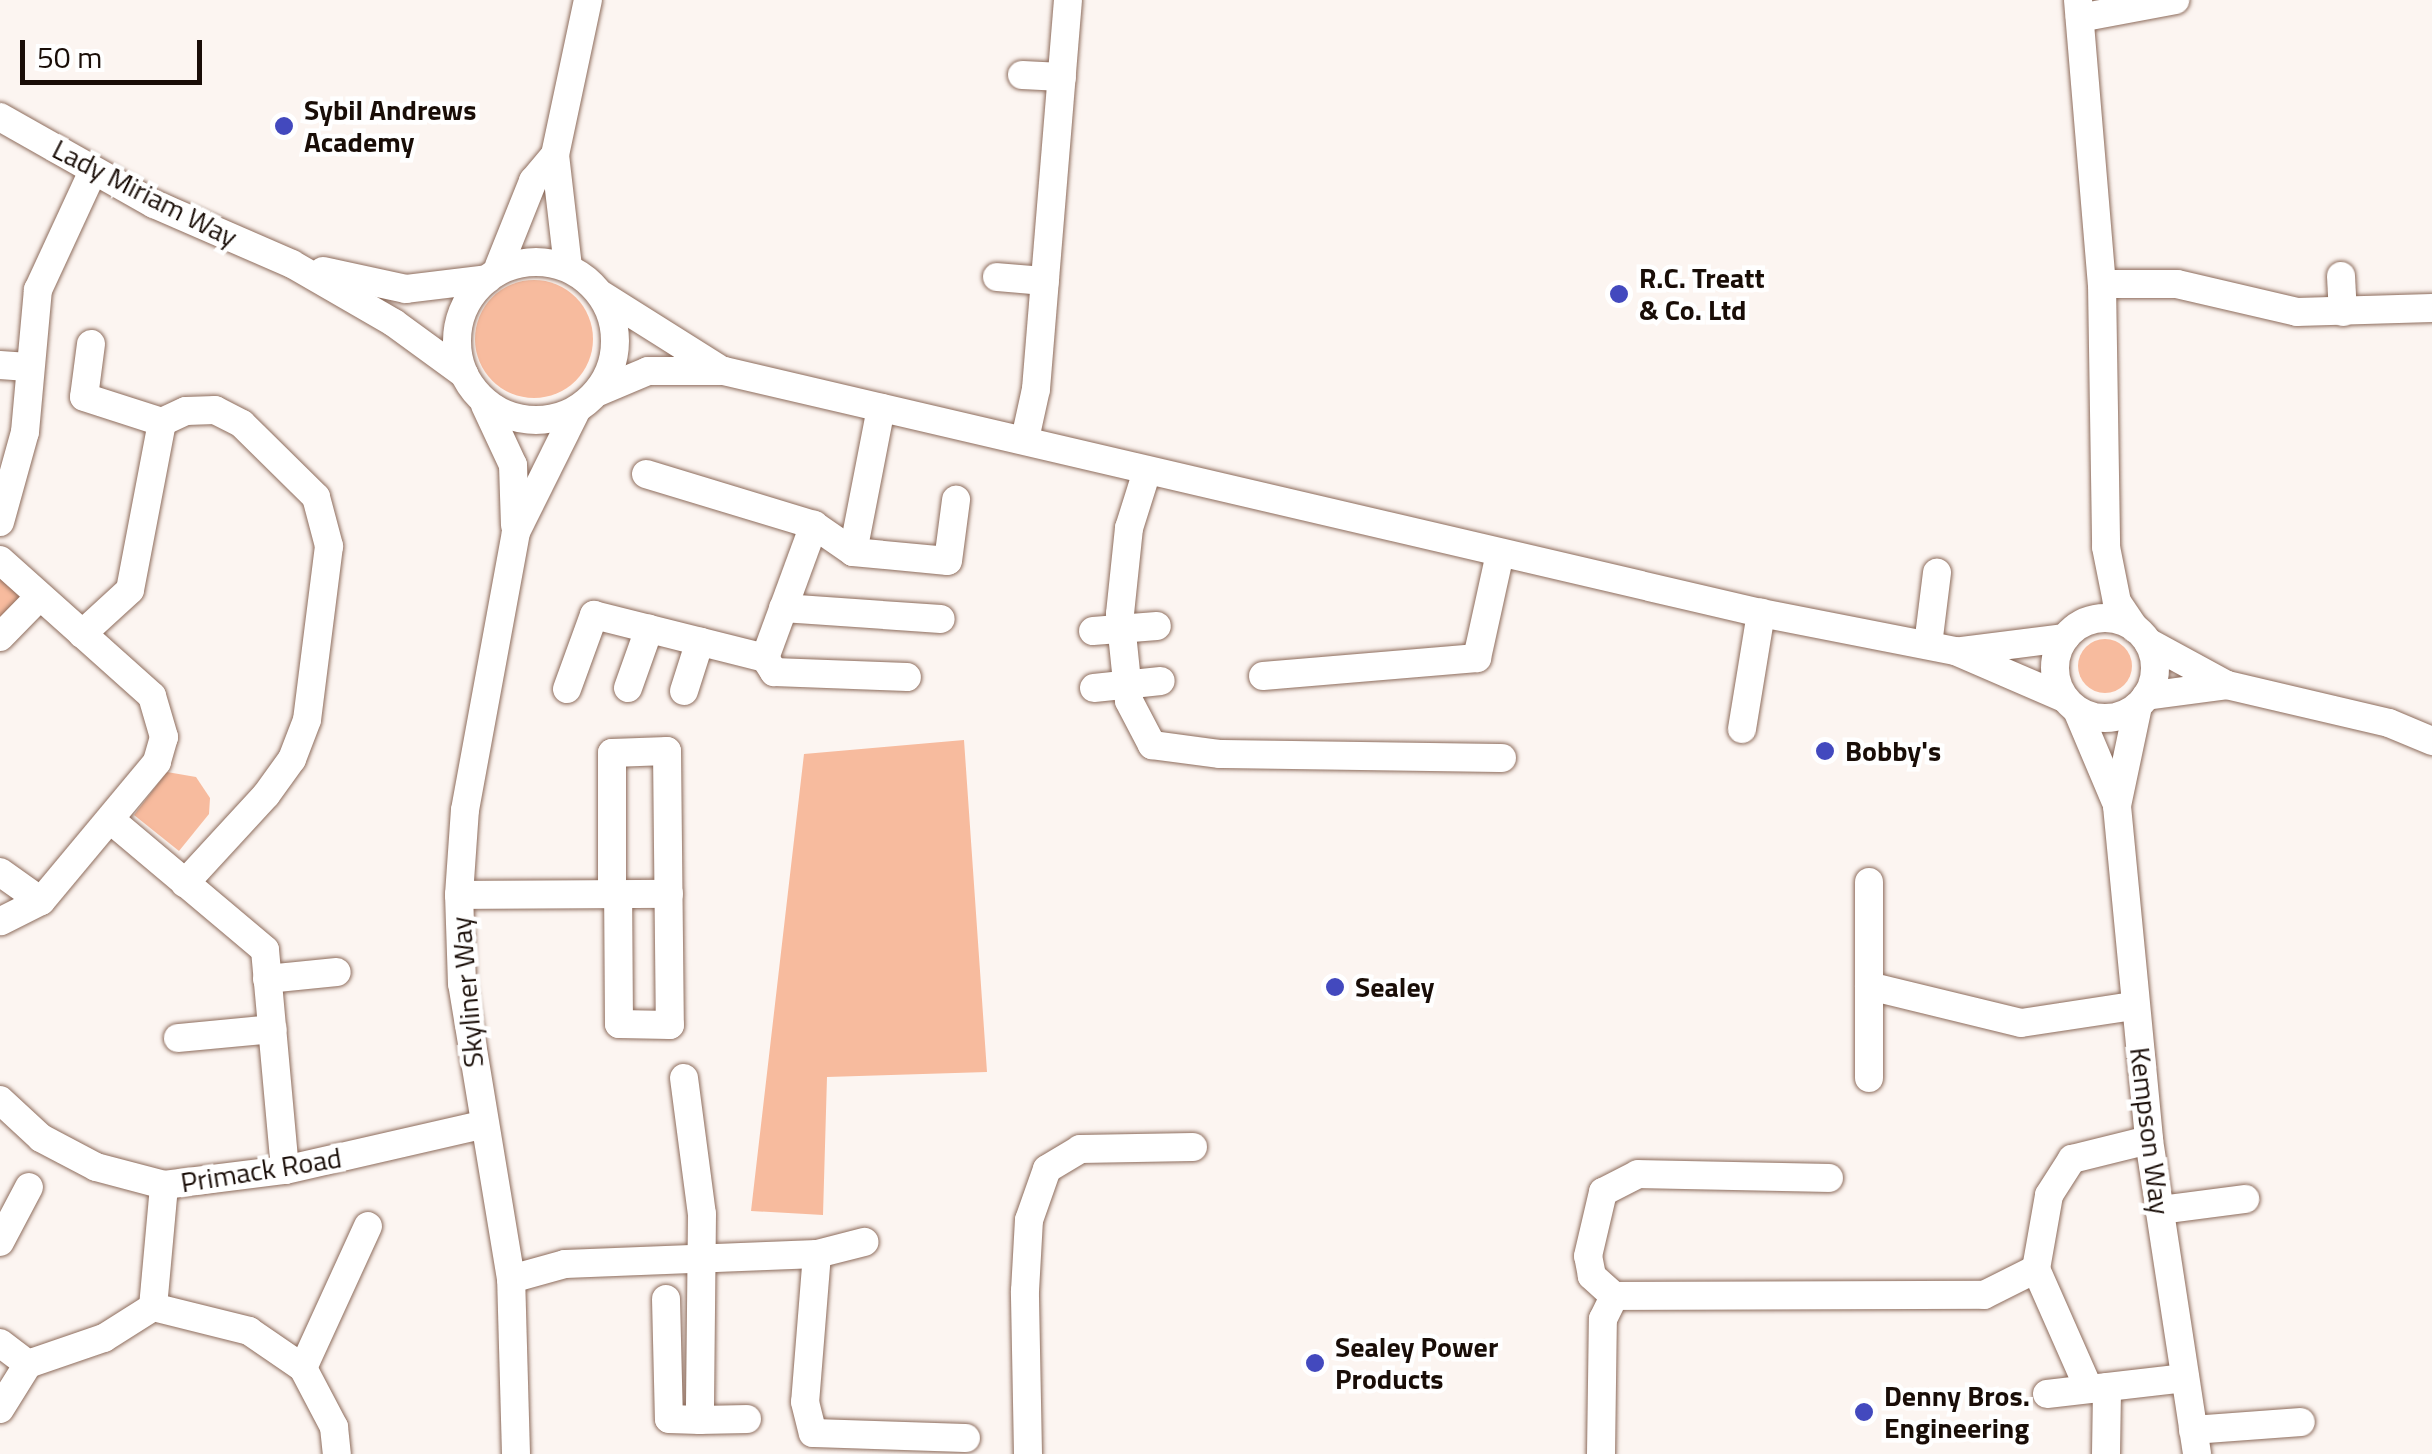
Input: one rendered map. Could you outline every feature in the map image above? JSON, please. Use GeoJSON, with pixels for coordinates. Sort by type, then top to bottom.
{"type":"FeatureCollection","features":[{"type":"Feature","properties":{"kind":"street"},"geometry":{"type":"LineString","coordinates":[[568,268],[555,155],[588,0]]}},
{"type":"Feature","properties":{"kind":"street"},"geometry":{"type":"LineString","coordinates":[[1025,439],[1045,281],[1068,0]]}},
{"type":"Feature","properties":{"kind":"street"},"geometry":{"type":"LineString","coordinates":[[2142,701],[2155,670],[2142,636],[2117,602],[2106,547],[2102,284],[2080,9],[2175,0]]}},
{"type":"Feature","properties":{"kind":"street"},"geometry":{"type":"LineString","coordinates":[[1022,75],[1062,77]]}},
{"type":"Feature","properties":{"kind":"street","name":"Lady Miriam Way"},"geometry":{"type":"LineString","coordinates":[[0,117],[92,171],[292,264],[394,323],[472,385]]}},
{"type":"Feature","properties":{"kind":"street"},"geometry":{"type":"LineString","coordinates":[[555,155],[534,180],[493,272],[459,322],[472,385],[525,420],[576,411],[598,392],[648,371],[724,371],[1761,613],[1942,648],[2108,718],[2142,701],[2226,685]]}},
{"type":"Feature","properties":{"kind":"street"},"geometry":{"type":"LineString","coordinates":[[0,522],[25,432],[14,366],[38,290],[92,171]]}},
{"type":"Feature","properties":{"kind":"street"},"geometry":{"type":"LineString","coordinates":[[493,272],[539,261],[568,268],[602,295],[724,371]]}},
{"type":"Feature","properties":{"kind":"street","name":"Lady Miriam Way"},"geometry":{"type":"LineString","coordinates":[[292,264],[406,289],[493,272]]}},
{"type":"Feature","properties":{"kind":"street"},"geometry":{"type":"LineString","coordinates":[[997,276],[1045,281]]}},
{"type":"Feature","properties":{"kind":"street"},"geometry":{"type":"LineString","coordinates":[[2341,276],[2343,312]]}},
{"type":"Feature","properties":{"kind":"street"},"geometry":{"type":"LineString","coordinates":[[2102,284],[2177,284],[2297,312],[2432,308]]}},
{"type":"Feature","properties":{"kind":"street"},"geometry":{"type":"LineString","coordinates":[[598,392],[616,344],[602,295]]}},
{"type":"Feature","properties":{"kind":"street"},"geometry":{"type":"LineString","coordinates":[[90,344],[84,397],[162,422],[186,411],[215,410],[242,424],[316,497],[326,517],[329,546],[307,720],[274,783],[185,883]]}},
{"type":"Feature","properties":{"kind":"street","name":"Skyliner Way"},"geometry":{"type":"LineString","coordinates":[[472,385],[503,432],[513,465],[516,532],[466,810],[459,896],[462,984],[482,1125],[512,1279],[516,1454]]}},
{"type":"Feature","properties":{"kind":"street"},"geometry":{"type":"LineString","coordinates":[[853,552],[880,408]]}},
{"type":"Feature","properties":{"kind":"street","name":"Skyliner Way"},"geometry":{"type":"LineString","coordinates":[[516,532],[576,411]]}},
{"type":"Feature","properties":{"kind":"street"},"geometry":{"type":"LineString","coordinates":[[82,634],[130,590],[162,422]]}},
{"type":"Feature","properties":{"kind":"street"},"geometry":{"type":"LineString","coordinates":[[1147,471],[1120,579],[1128,686],[1152,744],[1220,754],[1502,758]]}},
{"type":"Feature","properties":{"kind":"street"},"geometry":{"type":"LineString","coordinates":[[646,474],[814,525],[853,552],[948,561],[956,500]]}},
{"type":"Feature","properties":{"kind":"street"},"geometry":{"type":"LineString","coordinates":[[765,658],[814,525]]}},
{"type":"Feature","properties":{"kind":"street"},"geometry":{"type":"LineString","coordinates":[[2071,704],[2055,668],[2096,593],[2106,547]]}},
{"type":"Feature","properties":{"kind":"street"},"geometry":{"type":"LineString","coordinates":[[1263,676],[1477,658],[1500,552]]}},
{"type":"Feature","properties":{"kind":"street"},"geometry":{"type":"LineString","coordinates":[[0,560],[152,696],[162,717],[157,762],[112,821],[42,901],[1,921]]}},
{"type":"Feature","properties":{"kind":"street"},"geometry":{"type":"LineString","coordinates":[[1937,573],[1942,648]]}},
{"type":"Feature","properties":{"kind":"street"},"geometry":{"type":"LineString","coordinates":[[0,637],[40,596]]}},
{"type":"Feature","properties":{"kind":"street"},"geometry":{"type":"LineString","coordinates":[[783,608],[942,619]]}},
{"type":"Feature","properties":{"kind":"street"},"geometry":{"type":"LineString","coordinates":[[1742,729],[1761,613]]}},
{"type":"Feature","properties":{"kind":"street"},"geometry":{"type":"LineString","coordinates":[[566,689],[594,614],[765,658],[774,672],[906,677]]}},
{"type":"Feature","properties":{"kind":"street"},"geometry":{"type":"LineString","coordinates":[[1942,648],[2072,632],[2107,618],[2226,685],[2389,723],[2432,741]]}},
{"type":"Feature","properties":{"kind":"street"},"geometry":{"type":"LineString","coordinates":[[1093,632],[1157,626]]}},
{"type":"Feature","properties":{"kind":"street"},"geometry":{"type":"LineString","coordinates":[[628,688],[649,628]]}},
{"type":"Feature","properties":{"kind":"street"},"geometry":{"type":"LineString","coordinates":[[684,690],[700,642]]}},
{"type":"Feature","properties":{"kind":"street"},"geometry":{"type":"LineString","coordinates":[[1094,688],[1161,680]]}},
{"type":"Feature","properties":{"kind":"street","name":"Kempson Way"},"geometry":{"type":"LineString","coordinates":[[2142,701],[2117,806],[2149,1140],[2195,1442]]}},
{"type":"Feature","properties":{"kind":"street","name":"Kempson Way"},"geometry":{"type":"LineString","coordinates":[[2071,704],[2117,806]]}},
{"type":"Feature","properties":{"kind":"street"},"geometry":{"type":"LineString","coordinates":[[667,751],[668,894],[670,1026],[619,1024],[612,753],[667,751]]}},
{"type":"Feature","properties":{"kind":"street"},"geometry":{"type":"LineString","coordinates":[[112,821],[265,950],[286,1170]]}},
{"type":"Feature","properties":{"kind":"street"},"geometry":{"type":"LineString","coordinates":[[0,872],[42,901]]}},
{"type":"Feature","properties":{"kind":"street"},"geometry":{"type":"LineString","coordinates":[[1869,882],[1869,1078]]}},
{"type":"Feature","properties":{"kind":"street"},"geometry":{"type":"LineString","coordinates":[[459,896],[668,894]]}},
{"type":"Feature","properties":{"kind":"street"},"geometry":{"type":"LineString","coordinates":[[267,979],[336,972]]}},
{"type":"Feature","properties":{"kind":"street"},"geometry":{"type":"LineString","coordinates":[[1869,986],[2021,1023],[2134,1006]]}},
{"type":"Feature","properties":{"kind":"street"},"geometry":{"type":"LineString","coordinates":[[178,1038],[273,1029]]}},
{"type":"Feature","properties":{"kind":"street"},"geometry":{"type":"LineString","coordinates":[[684,1078],[702,1214],[700,1420]]}},
{"type":"Feature","properties":{"kind":"street","name":"Primack Road"},"geometry":{"type":"LineString","coordinates":[[0,1100],[41,1138],[96,1167],[164,1185],[286,1170],[482,1125]]}},
{"type":"Feature","properties":{"kind":"street"},"geometry":{"type":"LineString","coordinates":[[2106,1454],[2098,1388],[2036,1269],[2050,1196],[2072,1158],[2149,1140]]}},
{"type":"Feature","properties":{"kind":"street"},"geometry":{"type":"LineString","coordinates":[[1028,1454],[1024,1291],[1029,1220],[1047,1168],[1080,1149],[1192,1146]]}},
{"type":"Feature","properties":{"kind":"street"},"geometry":{"type":"LineString","coordinates":[[1829,1178],[1638,1174],[1603,1192],[1588,1256],[1592,1276],[1614,1296],[1984,1295],[2036,1269]]}},
{"type":"Feature","properties":{"kind":"street"},"geometry":{"type":"LineString","coordinates":[[153,1308],[164,1185]]}},
{"type":"Feature","properties":{"kind":"street"},"geometry":{"type":"LineString","coordinates":[[0,1242],[29,1187]]}},
{"type":"Feature","properties":{"kind":"street"},"geometry":{"type":"LineString","coordinates":[[2160,1210],[2245,1199]]}},
{"type":"Feature","properties":{"kind":"street"},"geometry":{"type":"LineString","coordinates":[[302,1368],[368,1226]]}},
{"type":"Feature","properties":{"kind":"street"},"geometry":{"type":"LineString","coordinates":[[512,1279],[565,1264],[817,1254],[864,1242]]}},
{"type":"Feature","properties":{"kind":"street"},"geometry":{"type":"LineString","coordinates":[[817,1254],[805,1402],[813,1433],[966,1438]]}},
{"type":"Feature","properties":{"kind":"street"},"geometry":{"type":"LineString","coordinates":[[1601,1454],[1603,1319],[1614,1296]]}},
{"type":"Feature","properties":{"kind":"street"},"geometry":{"type":"LineString","coordinates":[[666,1299],[669,1419],[746,1419]]}},
{"type":"Feature","properties":{"kind":"street"},"geometry":{"type":"LineString","coordinates":[[0,1409],[28,1364],[104,1338],[153,1308],[250,1332],[302,1368],[334,1427],[337,1454]]}},
{"type":"Feature","properties":{"kind":"street"},"geometry":{"type":"LineString","coordinates":[[0,1343],[28,1364]]}},
{"type":"Feature","properties":{"kind":"street"},"geometry":{"type":"LineString","coordinates":[[2047,1394],[2185,1378]]}},
{"type":"Feature","properties":{"kind":"street"},"geometry":{"type":"LineString","coordinates":[[2195,1442],[2301,1422]]}},
{"type":"Feature","properties":{"kind":"shaded area"},"geometry":{"type":"Polygon","coordinates":[[[534,280],[567,290],[583,306],[593,339],[583,372],[567,388],[534,398],[501,388],[485,372],[475,339],[485,306],[501,290],[534,280]]]}},
{"type":"Feature","properties":{"kind":"shaded area"},"geometry":{"type":"Polygon","coordinates":[[[0,572],[25,597],[0,623],[0,572]]]}},
{"type":"Feature","properties":{"kind":"shaded area"},"geometry":{"type":"Polygon","coordinates":[[[2105,639],[2124,647],[2132,666],[2124,685],[2105,693],[2086,685],[2078,666],[2086,647],[2105,639]]]}},
{"type":"Feature","properties":{"kind":"shaded area"},"geometry":{"type":"Polygon","coordinates":[[[964,740],[987,1072],[827,1077],[823,1215],[751,1211],[804,754],[964,740]]]}},
{"type":"Feature","properties":{"kind":"shaded area"},"geometry":{"type":"Polygon","coordinates":[[[167,772],[196,777],[210,798],[209,814],[179,851],[134,815],[167,772]]]}},
{"type":"Feature","properties":{"kind":"place","name":"Sybil Andrews Academy"},"geometry":{"type":"Point","coordinates":[284,126]}},
{"type":"Feature","properties":{"kind":"place","name":"R.C. Treatt & Co. Ltd"},"geometry":{"type":"Point","coordinates":[1619,294]}},
{"type":"Feature","properties":{"kind":"place","name":"Bobby's"},"geometry":{"type":"Point","coordinates":[1825,751]}},
{"type":"Feature","properties":{"kind":"place","name":"Sealey"},"geometry":{"type":"Point","coordinates":[1335,987]}},
{"type":"Feature","properties":{"kind":"place","name":"Sealey Power Products"},"geometry":{"type":"Point","coordinates":[1315,1363]}},
{"type":"Feature","properties":{"kind":"place","name":"Denny Bros. Engineering"},"geometry":{"type":"Point","coordinates":[1864,1412]}}]}
